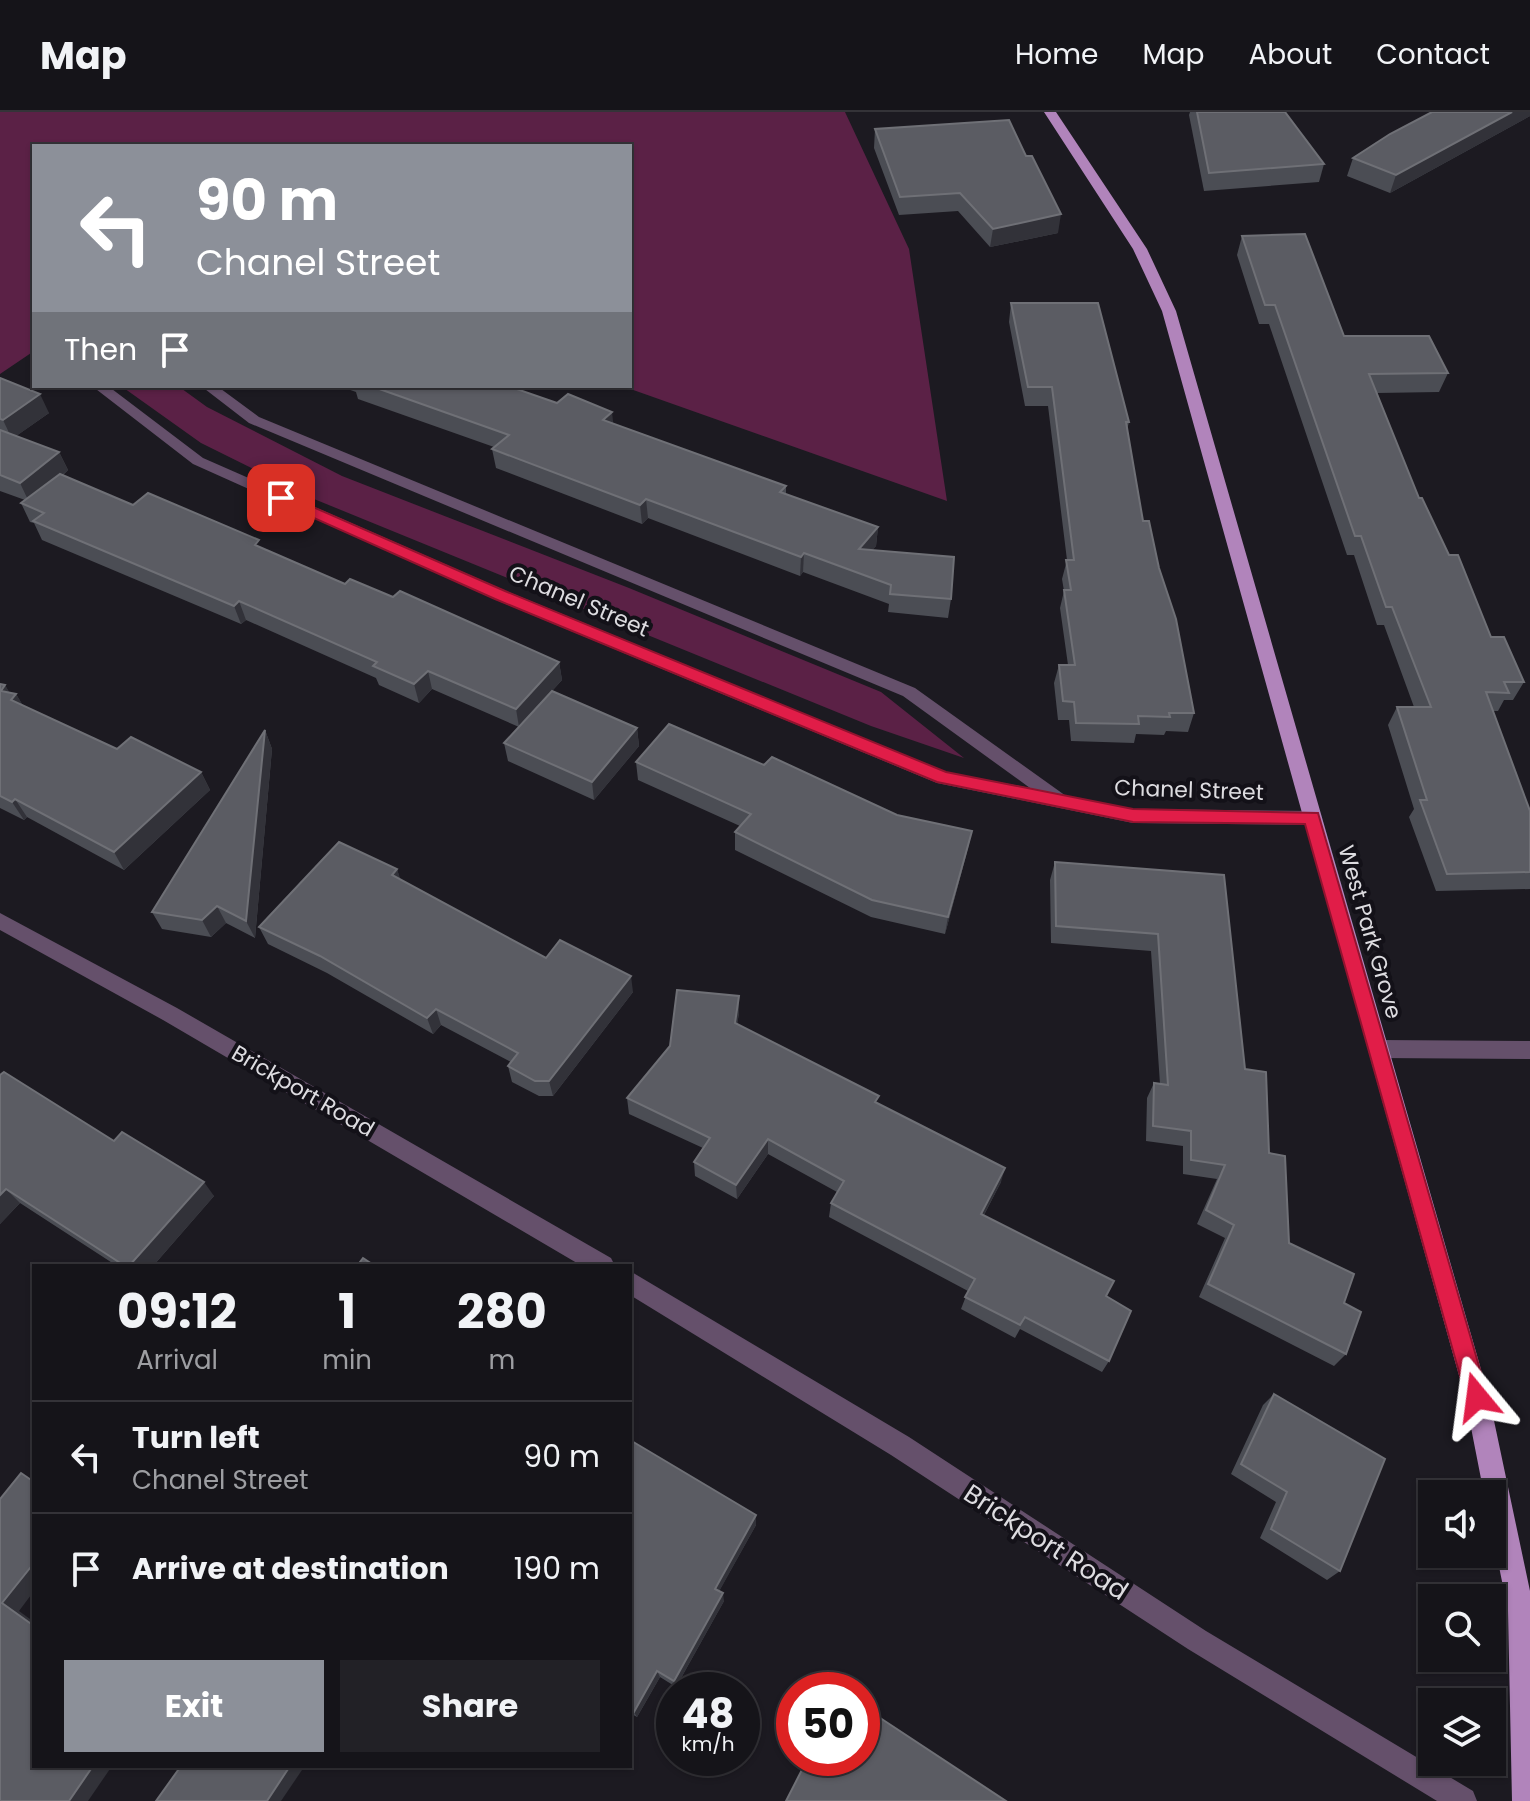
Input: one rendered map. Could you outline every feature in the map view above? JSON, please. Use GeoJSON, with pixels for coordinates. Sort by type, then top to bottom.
{"type":"FeatureCollection","features":[{"type":"Feature","properties":{"kind":"main road","name":"West Park Grove"},"geometry":{"type":"LineString","coordinates":[[1050,112],[1140,249],[1169,311],[1379,1049],[1477,1397],[1521,1611],[1526,1801]]}},
{"type":"Feature","properties":{"kind":"street","name":"Chanel Street"},"geometry":{"type":"LineString","coordinates":[[102,388],[198,461],[500,595],[943,778],[1133,816],[1312,818]]}},
{"type":"Feature","properties":{"kind":"street","name":"Chanel Street"},"geometry":{"type":"LineString","coordinates":[[211,388],[254,420],[909,692],[1066,805]]}},
{"type":"Feature","properties":{"kind":"street","name":"Brickport Road"},"geometry":{"type":"LineString","coordinates":[[0,921],[170,1014],[600,1264]]}},
{"type":"Feature","properties":{"kind":"street"},"geometry":{"type":"LineString","coordinates":[[1379,1049],[1530,1050]]}},
{"type":"Feature","properties":{"kind":"street","name":"Brickport Road"},"geometry":{"type":"LineString","coordinates":[[632,1283],[887,1438],[1197,1640],[1463,1801]]}},
{"type":"Feature","properties":{"kind":"shaded area"},"geometry":{"type":"Polygon","coordinates":[[[0,112],[845,112],[909,249],[947,501],[628,388],[632,388],[632,144],[32,144],[32,352],[0,374],[0,112]]]}},
{"type":"Feature","properties":{"kind":"shaded area"},"geometry":{"type":"Polygon","coordinates":[[[124,388],[181,388],[207,407],[342,476],[629,588],[881,692],[964,758],[871,726],[314,499],[201,443],[124,388]]]}},
{"type":"Feature","properties":{"kind":"building"},"geometry":{"type":"Polygon","coordinates":[[[1197,112],[1285,112],[1324,164],[1209,173],[1197,112]]]}},
{"type":"Feature","properties":{"kind":"building"},"geometry":{"type":"Polygon","coordinates":[[[1432,112],[1512,112],[1396,175],[1353,158],[1390,134],[1432,112]]]}},
{"type":"Feature","properties":{"kind":"building"},"geometry":{"type":"Polygon","coordinates":[[[1009,120],[1026,156],[1032,156],[1061,214],[993,229],[960,193],[900,197],[875,129],[1009,120]]]}},
{"type":"Feature","properties":{"kind":"building"},"geometry":{"type":"Polygon","coordinates":[[[1305,234],[1344,336],[1429,336],[1448,373],[1369,374],[1419,498],[1422,498],[1449,555],[1458,555],[1491,637],[1504,637],[1524,682],[1504,682],[1509,693],[1486,692],[1530,811],[1530,872],[1447,874],[1420,800],[1427,800],[1397,707],[1431,707],[1392,607],[1386,607],[1361,536],[1355,536],[1275,305],[1265,305],[1242,236],[1305,234]]]}},
{"type":"Feature","properties":{"kind":"building"},"geometry":{"type":"Polygon","coordinates":[[[1011,303],[1098,303],[1129,422],[1126,422],[1143,521],[1149,521],[1159,568],[1176,619],[1194,713],[1169,713],[1170,717],[1138,716],[1139,724],[1076,723],[1074,702],[1063,701],[1059,665],[1075,665],[1064,590],[1071,590],[1066,560],[1074,560],[1052,387],[1028,387],[1011,303]]]}},
{"type":"Feature","properties":{"kind":"building"},"geometry":{"type":"Polygon","coordinates":[[[0,378],[40,394],[3,420],[0,419],[0,378]]]}},
{"type":"Feature","properties":{"kind":"building"},"geometry":{"type":"Polygon","coordinates":[[[377,388],[514,388],[557,403],[568,394],[612,412],[603,420],[786,486],[780,492],[878,527],[859,549],[954,557],[951,599],[890,594],[891,585],[804,553],[801,557],[646,499],[640,505],[492,449],[509,435],[377,388]]]}},
{"type":"Feature","properties":{"kind":"building"},"geometry":{"type":"Polygon","coordinates":[[[0,430],[59,452],[20,483],[0,475],[0,430]]]}},
{"type":"Feature","properties":{"kind":"building"},"geometry":{"type":"Polygon","coordinates":[[[60,474],[133,505],[148,493],[259,540],[255,545],[345,584],[350,579],[393,597],[400,591],[559,662],[516,709],[428,671],[414,684],[373,666],[377,662],[239,601],[234,606],[33,521],[44,513],[21,503],[60,474]]]}},
{"type":"Feature","properties":{"kind":"building"},"geometry":{"type":"Polygon","coordinates":[[[0,684],[5,685],[1,691],[16,694],[11,700],[117,749],[131,737],[201,772],[114,852],[15,799],[12,802],[0,796],[0,684]]]}},
{"type":"Feature","properties":{"kind":"building"},"geometry":{"type":"Polygon","coordinates":[[[552,691],[637,728],[592,782],[504,743],[552,691]]]}},
{"type":"Feature","properties":{"kind":"building"},"geometry":{"type":"Polygon","coordinates":[[[669,724],[764,765],[772,757],[897,815],[972,831],[948,917],[872,900],[735,832],[751,814],[636,762],[669,724]]]}},
{"type":"Feature","properties":{"kind":"building"},"geometry":{"type":"Polygon","coordinates":[[[265,730],[246,921],[217,906],[202,920],[152,912],[265,730]]]}},
{"type":"Feature","properties":{"kind":"building"},"geometry":{"type":"Polygon","coordinates":[[[339,842],[397,869],[392,875],[546,958],[560,940],[631,976],[549,1081],[535,1081],[508,1066],[518,1053],[436,1009],[427,1018],[320,956],[259,927],[339,842]]]}},
{"type":"Feature","properties":{"kind":"building"},"geometry":{"type":"Polygon","coordinates":[[[1055,862],[1224,875],[1245,1069],[1266,1072],[1269,1153],[1285,1156],[1289,1243],[1354,1274],[1344,1303],[1361,1312],[1346,1354],[1208,1284],[1234,1225],[1206,1210],[1225,1165],[1191,1160],[1191,1131],[1153,1126],[1154,1083],[1168,1085],[1158,934],[1056,926],[1055,862]]]}},
{"type":"Feature","properties":{"kind":"building"},"geometry":{"type":"Polygon","coordinates":[[[677,990],[739,996],[735,1023],[879,1096],[875,1102],[1005,1168],[981,1214],[1114,1281],[1106,1296],[1131,1311],[1109,1361],[1025,1317],[1020,1325],[965,1297],[975,1279],[831,1203],[844,1181],[768,1139],[736,1185],[694,1162],[710,1138],[627,1098],[670,1046],[677,990]]]}},
{"type":"Feature","properties":{"kind":"building"},"geometry":{"type":"Polygon","coordinates":[[[4,1072],[114,1141],[122,1132],[204,1182],[131,1264],[122,1264],[6,1189],[0,1195],[0,1075],[4,1072]]]}},
{"type":"Feature","properties":{"kind":"building"},"geometry":{"type":"Polygon","coordinates":[[[363,1258],[372,1264],[358,1264],[363,1258]]]}},
{"type":"Feature","properties":{"kind":"building"},"geometry":{"type":"Polygon","coordinates":[[[1274,1394],[1385,1459],[1340,1571],[1271,1529],[1287,1492],[1241,1464],[1274,1394]]]}},
{"type":"Feature","properties":{"kind":"building"},"geometry":{"type":"Polygon","coordinates":[[[632,1441],[756,1515],[715,1589],[723,1593],[679,1672],[656,1673],[632,1711],[632,1441]]]}},
{"type":"Feature","properties":{"kind":"building"},"geometry":{"type":"Polygon","coordinates":[[[21,1473],[32,1481],[32,1566],[2,1603],[32,1625],[32,1768],[92,1768],[69,1801],[0,1801],[0,1499],[21,1473]]]}},
{"type":"Feature","properties":{"kind":"building"},"geometry":{"type":"Polygon","coordinates":[[[880,1718],[1006,1801],[786,1801],[799,1776],[880,1776],[880,1718]]]}},
{"type":"Feature","properties":{"kind":"building"},"geometry":{"type":"Polygon","coordinates":[[[180,1768],[289,1768],[267,1801],[156,1801],[180,1768]]]}},
{"type":"Feature","properties":{"kind":"route"},"geometry":{"type":"LineString","coordinates":[[281,498],[500,595],[943,778],[1133,816],[1312,818],[1477,1397]]}}]}
